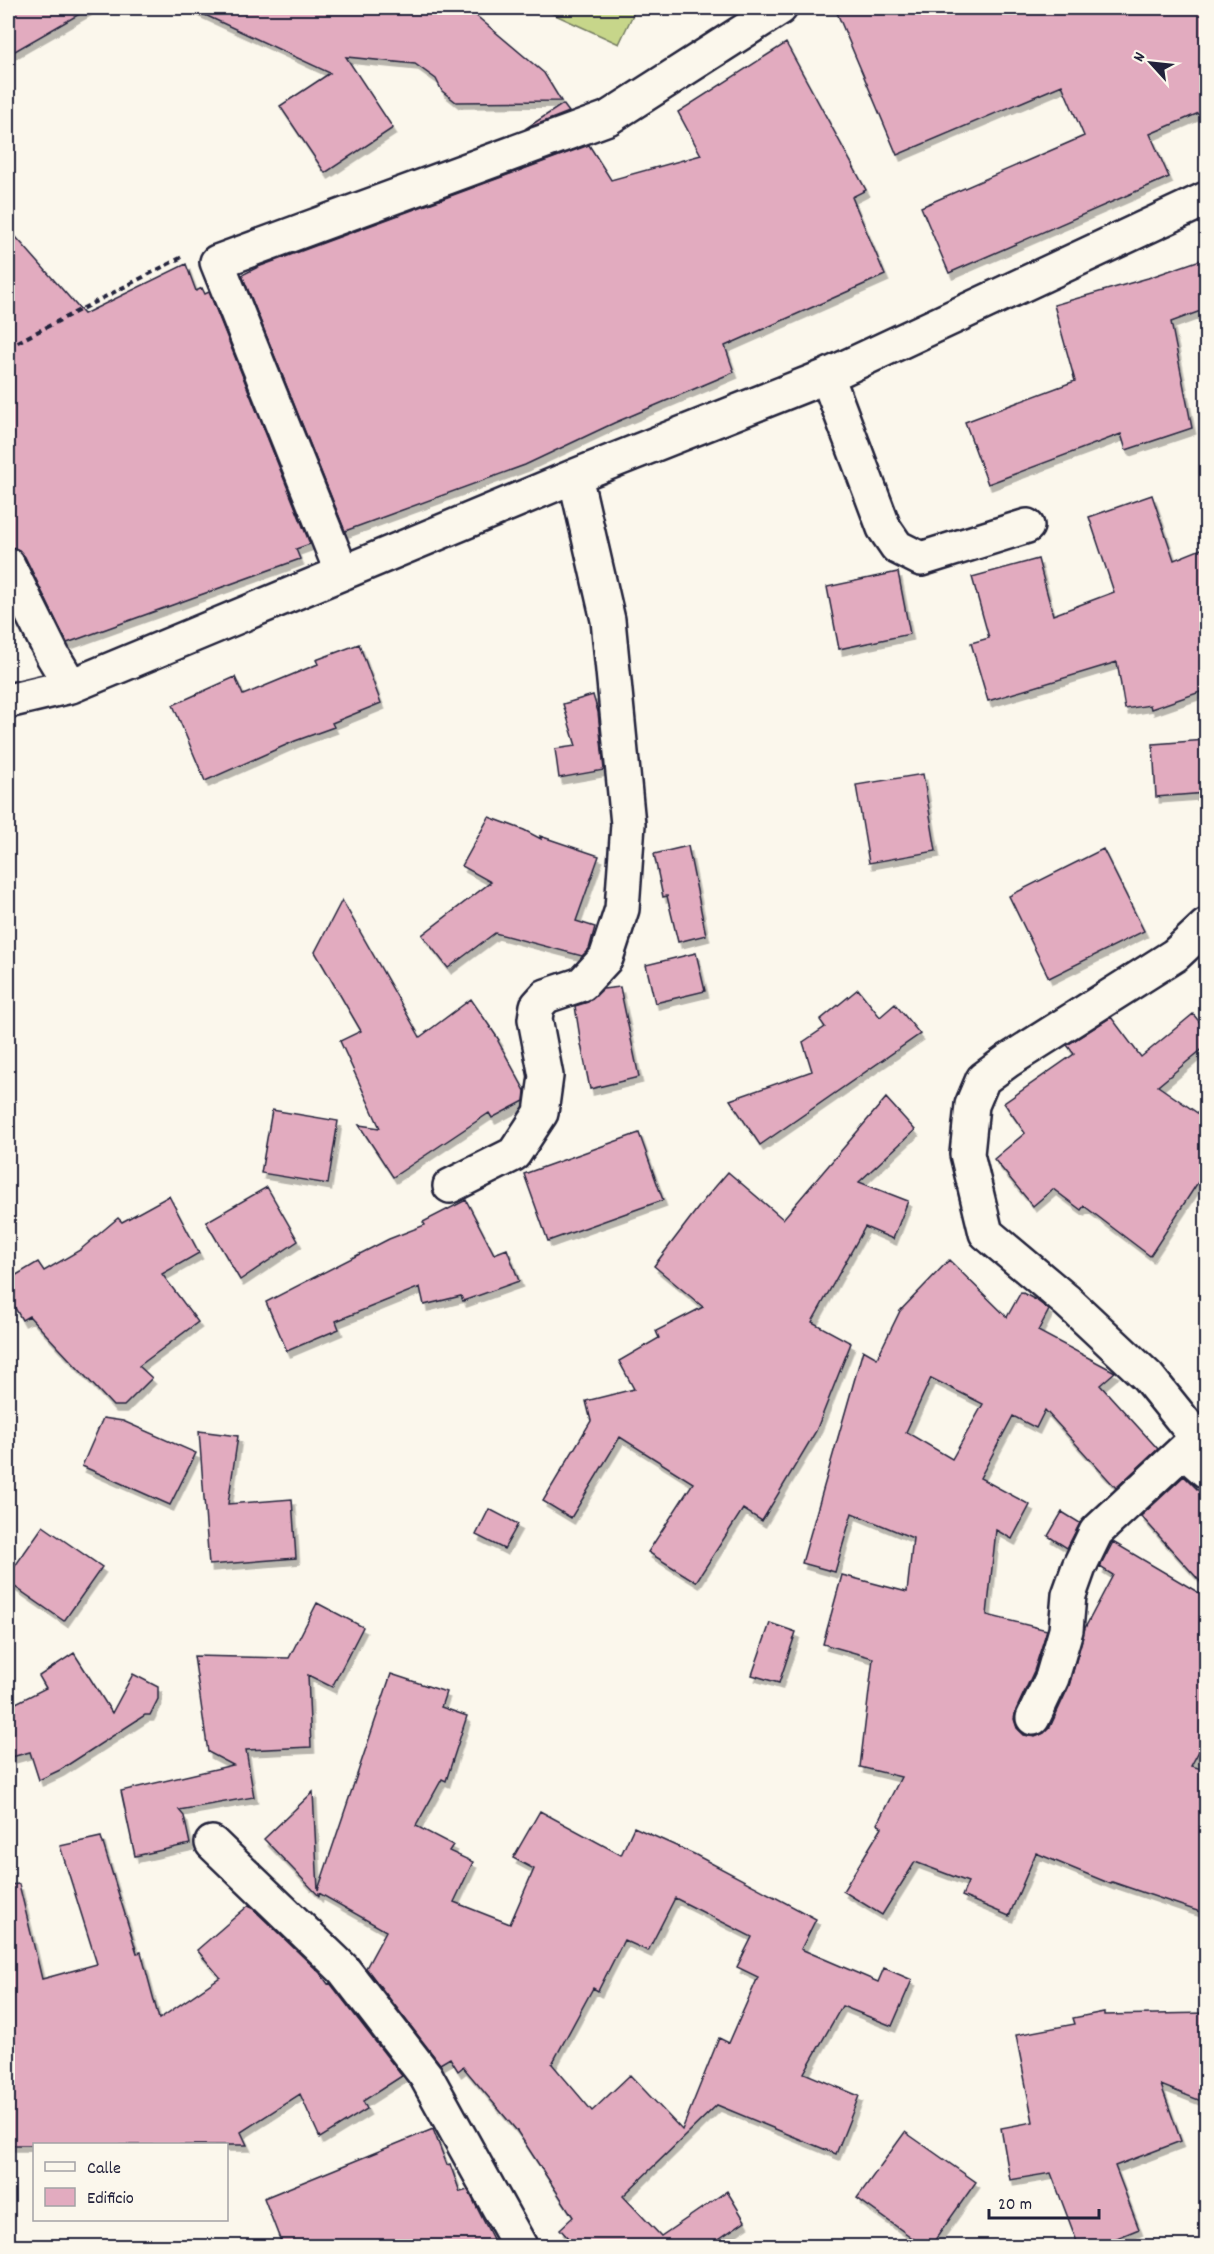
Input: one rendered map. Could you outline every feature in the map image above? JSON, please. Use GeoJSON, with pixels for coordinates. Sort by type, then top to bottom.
{"type":"FeatureCollection","features":[{"type":"Feature","properties":{"kind":"street"},"geometry":{"type":"LineString","coordinates":[[342,573],[217,261],[608,118],[780,8]]}},
{"type":"Feature","properties":{"kind":"street"},"geometry":{"type":"LineString","coordinates":[[8,701],[71,686],[575,476],[827,376],[1206,199]]}},
{"type":"Feature","properties":{"kind":"street"},"geometry":{"type":"LineString","coordinates":[[827,376],[884,528],[897,547],[921,559],[1028,526]]}},
{"type":"Feature","properties":{"kind":"street"},"geometry":{"type":"LineString","coordinates":[[450,1186],[514,1154],[541,1113],[546,1076],[535,1019],[537,1006],[546,996],[582,984],[606,958],[622,909],[628,824],[608,621],[575,476]]}},
{"type":"Feature","properties":{"kind":"street"},"geometry":{"type":"LineString","coordinates":[[8,565],[53,656],[71,686]]}},
{"type":"Feature","properties":{"kind":"street"},"geometry":{"type":"LineString","coordinates":[[1197,1438],[1148,1377],[1067,1302],[986,1233],[967,1154],[972,1105],[983,1080],[1009,1060],[1175,955],[1206,926]]}},
{"type":"Feature","properties":{"kind":"street"},"geometry":{"type":"LineString","coordinates":[[1197,1438],[1189,1456],[1206,1471]]}},
{"type":"Feature","properties":{"kind":"street"},"geometry":{"type":"LineString","coordinates":[[1033,1718],[1052,1678],[1066,1630],[1069,1595],[1079,1567],[1096,1532],[1197,1438]]}},
{"type":"Feature","properties":{"kind":"street"},"geometry":{"type":"LineString","coordinates":[[212,1843],[343,1969],[426,2076],[520,2247]]}},
{"type":"Feature","properties":{"kind":"path"},"geometry":{"type":"LineString","coordinates":[[8,347],[184,255]]}},
{"type":"Feature","properties":{"kind":"green space"},"geometry":{"type":"Polygon","coordinates":[[[540,8],[636,8],[619,44],[540,8]]]}},
{"type":"Feature","properties":{"kind":"building"},"geometry":{"type":"Polygon","coordinates":[[[8,8],[90,8],[8,55],[8,8]]]}},
{"type":"Feature","properties":{"kind":"building"},"geometry":{"type":"Polygon","coordinates":[[[190,8],[467,8],[544,73],[561,101],[456,102],[442,91],[436,79],[415,64],[346,57],[393,128],[325,173],[280,106],[330,73],[190,8]]]}},
{"type":"Feature","properties":{"kind":"building"},"geometry":{"type":"Polygon","coordinates":[[[835,8],[1206,8],[1206,110],[1150,134],[1169,177],[949,273],[921,207],[1084,136],[1062,85],[897,155],[835,8]]]}},
{"type":"Feature","properties":{"kind":"building"},"geometry":{"type":"Polygon","coordinates":[[[786,43],[866,190],[852,197],[885,275],[725,346],[734,372],[614,423],[525,465],[345,531],[242,275],[258,267],[589,145],[611,180],[701,155],[678,112],[786,43]]]}},
{"type":"Feature","properties":{"kind":"building"},"geometry":{"type":"Polygon","coordinates":[[[563,104],[569,112],[525,129],[563,104]]]}},
{"type":"Feature","properties":{"kind":"building"},"geometry":{"type":"Polygon","coordinates":[[[8,228],[84,314],[186,264],[196,291],[202,288],[205,294],[209,292],[310,544],[296,549],[300,559],[67,643],[25,557],[19,550],[11,547],[8,539],[8,228]]]}},
{"type":"Feature","properties":{"kind":"building"},"geometry":{"type":"Polygon","coordinates":[[[1206,258],[1206,309],[1171,322],[1192,428],[1126,450],[1121,434],[988,484],[965,422],[1075,381],[1054,305],[1148,278],[1206,258]]]}},
{"type":"Feature","properties":{"kind":"building"},"geometry":{"type":"Polygon","coordinates":[[[1152,495],[1174,560],[1206,547],[1206,690],[1151,709],[1150,705],[1125,709],[1117,662],[988,701],[971,643],[989,638],[972,577],[1038,559],[1053,615],[1114,592],[1089,517],[1152,495]]]}},
{"type":"Feature","properties":{"kind":"building"},"geometry":{"type":"Polygon","coordinates":[[[898,572],[910,634],[839,649],[827,587],[898,572]]]}},
{"type":"Feature","properties":{"kind":"building"},"geometry":{"type":"Polygon","coordinates":[[[359,644],[381,703],[332,723],[334,727],[295,741],[205,781],[173,705],[235,677],[243,695],[318,664],[316,660],[359,644]]]}},
{"type":"Feature","properties":{"kind":"building"},"geometry":{"type":"Polygon","coordinates":[[[593,695],[598,712],[604,770],[559,778],[555,749],[576,746],[563,704],[593,695]]]}},
{"type":"Feature","properties":{"kind":"building"},"geometry":{"type":"Polygon","coordinates":[[[1206,740],[1206,793],[1156,797],[1153,744],[1206,740]]]}},
{"type":"Feature","properties":{"kind":"building"},"geometry":{"type":"Polygon","coordinates":[[[923,774],[936,851],[869,863],[856,785],[923,774]]]}},
{"type":"Feature","properties":{"kind":"building"},"geometry":{"type":"Polygon","coordinates":[[[489,817],[541,839],[540,836],[599,856],[576,921],[595,927],[589,949],[582,956],[495,933],[448,968],[422,935],[491,882],[462,866],[489,817]]]}},
{"type":"Feature","properties":{"kind":"building"},"geometry":{"type":"Polygon","coordinates":[[[688,846],[706,935],[678,942],[667,896],[663,897],[654,854],[688,846]]]}},
{"type":"Feature","properties":{"kind":"building"},"geometry":{"type":"Polygon","coordinates":[[[1103,849],[1144,931],[1049,978],[1009,896],[1103,849]]]}},
{"type":"Feature","properties":{"kind":"building"},"geometry":{"type":"Polygon","coordinates":[[[342,900],[420,1037],[471,999],[499,1040],[525,1091],[524,1101],[492,1118],[489,1113],[393,1177],[359,1125],[380,1128],[340,1041],[361,1031],[315,952],[342,900]]]}},
{"type":"Feature","properties":{"kind":"building"},"geometry":{"type":"Polygon","coordinates":[[[696,953],[705,991],[655,1003],[646,965],[696,953]]]}},
{"type":"Feature","properties":{"kind":"building"},"geometry":{"type":"Polygon","coordinates":[[[620,987],[639,1077],[590,1089],[575,1006],[588,1002],[603,989],[620,987]]]}},
{"type":"Feature","properties":{"kind":"building"},"geometry":{"type":"Polygon","coordinates":[[[858,989],[880,1017],[895,1004],[920,1034],[760,1145],[730,1100],[812,1071],[803,1042],[825,1027],[820,1020],[858,989]]]}},
{"type":"Feature","properties":{"kind":"building"},"geometry":{"type":"Polygon","coordinates":[[[1193,1014],[1206,1030],[1206,1046],[1158,1086],[1206,1119],[1206,1170],[1150,1256],[1084,1206],[1081,1210],[1053,1189],[1033,1206],[994,1159],[1025,1133],[1004,1103],[1074,1054],[1067,1045],[1111,1017],[1141,1057],[1193,1014]]]}},
{"type":"Feature","properties":{"kind":"building"},"geometry":{"type":"Polygon","coordinates":[[[886,1098],[915,1130],[859,1182],[908,1201],[893,1239],[865,1227],[812,1322],[851,1343],[816,1431],[762,1521],[743,1509],[696,1582],[648,1552],[693,1483],[620,1437],[571,1518],[543,1501],[591,1421],[586,1401],[634,1389],[619,1361],[659,1338],[656,1331],[703,1307],[654,1266],[704,1200],[728,1172],[783,1219],[886,1098]]]}},
{"type":"Feature","properties":{"kind":"building"},"geometry":{"type":"Polygon","coordinates":[[[272,1110],[338,1121],[328,1184],[261,1173],[272,1110]]]}},
{"type":"Feature","properties":{"kind":"building"},"geometry":{"type":"Polygon","coordinates":[[[639,1133],[663,1200],[548,1241],[524,1174],[639,1133]]]}},
{"type":"Feature","properties":{"kind":"building"},"geometry":{"type":"Polygon","coordinates":[[[267,1187],[298,1241],[240,1280],[206,1222],[267,1187]]]}},
{"type":"Feature","properties":{"kind":"building"},"geometry":{"type":"Polygon","coordinates":[[[169,1196],[199,1253],[162,1274],[198,1322],[139,1366],[152,1378],[124,1406],[113,1406],[29,1316],[22,1320],[8,1296],[8,1280],[38,1262],[44,1271],[80,1250],[118,1218],[122,1222],[169,1196]]]}},
{"type":"Feature","properties":{"kind":"building"},"geometry":{"type":"Polygon","coordinates":[[[466,1200],[494,1254],[507,1249],[519,1281],[463,1301],[461,1296],[424,1305],[420,1287],[336,1321],[339,1329],[287,1351],[266,1302],[389,1239],[425,1225],[423,1222],[466,1200]]]}},
{"type":"Feature","properties":{"kind":"building"},"geometry":{"type":"Polygon","coordinates":[[[949,1260],[1007,1317],[1021,1292],[1036,1300],[1049,1310],[1038,1331],[1115,1372],[1100,1385],[1158,1449],[1116,1488],[1045,1410],[1036,1428],[1013,1416],[980,1478],[1030,1505],[1012,1539],[996,1530],[987,1615],[1047,1630],[1034,1671],[1014,1719],[1017,1728],[1024,1735],[1035,1737],[1050,1727],[1069,1686],[1085,1628],[1113,1575],[1100,1567],[1113,1542],[1206,1597],[1206,1738],[1191,1766],[1206,1770],[1206,1914],[1112,1882],[1111,1884],[1036,1853],[1009,1916],[962,1896],[968,1882],[915,1862],[882,1915],[843,1891],[882,1827],[877,1824],[901,1777],[860,1767],[873,1658],[823,1644],[842,1575],[907,1592],[913,1538],[852,1513],[835,1572],[802,1563],[863,1350],[877,1358],[900,1311],[949,1260]],[[931,1378],[906,1432],[952,1459],[983,1404],[931,1378]]]}},
{"type":"Feature","properties":{"kind":"building"},"geometry":{"type":"Polygon","coordinates":[[[103,1418],[123,1421],[196,1453],[170,1505],[82,1466],[103,1418]]]}},
{"type":"Feature","properties":{"kind":"building"},"geometry":{"type":"Polygon","coordinates":[[[199,1431],[238,1436],[228,1504],[292,1499],[296,1558],[209,1565],[199,1431]]]}},
{"type":"Feature","properties":{"kind":"building"},"geometry":{"type":"Polygon","coordinates":[[[1184,1476],[1206,1498],[1206,1588],[1141,1516],[1184,1476]]]}},
{"type":"Feature","properties":{"kind":"building"},"geometry":{"type":"Polygon","coordinates":[[[489,1509],[518,1524],[504,1549],[476,1535],[489,1509]]]}},
{"type":"Feature","properties":{"kind":"building"},"geometry":{"type":"Polygon","coordinates":[[[1062,1512],[1080,1523],[1067,1548],[1048,1536],[1062,1512]]]}},
{"type":"Feature","properties":{"kind":"building"},"geometry":{"type":"Polygon","coordinates":[[[43,1526],[102,1567],[64,1621],[8,1582],[8,1576],[43,1526]]]}},
{"type":"Feature","properties":{"kind":"building"},"geometry":{"type":"Polygon","coordinates":[[[317,1603],[363,1627],[332,1687],[308,1675],[311,1747],[246,1750],[254,1797],[179,1810],[184,1816],[190,1844],[135,1856],[121,1791],[233,1765],[208,1752],[194,1656],[289,1658],[317,1603]]]}},
{"type":"Feature","properties":{"kind":"building"},"geometry":{"type":"Polygon","coordinates":[[[770,1623],[796,1632],[779,1683],[752,1675],[770,1623]]]}},
{"type":"Feature","properties":{"kind":"building"},"geometry":{"type":"Polygon","coordinates":[[[74,1653],[112,1713],[133,1674],[158,1687],[158,1699],[150,1715],[145,1715],[60,1770],[39,1780],[30,1752],[8,1758],[8,1707],[46,1688],[39,1676],[74,1653]]]}},
{"type":"Feature","properties":{"kind":"building"},"geometry":{"type":"Polygon","coordinates":[[[391,1674],[446,1692],[441,1707],[467,1716],[446,1781],[442,1779],[416,1826],[453,1845],[449,1851],[473,1862],[454,1902],[510,1924],[534,1869],[513,1858],[540,1811],[621,1855],[634,1827],[694,1854],[816,1919],[801,1949],[878,1982],[884,1968],[912,1980],[892,2026],[842,2006],[804,2073],[859,2096],[836,2154],[717,2105],[623,2196],[661,2236],[727,2191],[745,2221],[707,2247],[576,2247],[560,2229],[573,2217],[517,2131],[463,2067],[458,2071],[450,2058],[440,2064],[366,1968],[386,1931],[319,1893],[319,1896],[264,1839],[313,1792],[318,1890],[391,1674]],[[675,1898],[648,1951],[624,1940],[598,1991],[593,1988],[552,2064],[592,2111],[630,2075],[682,2130],[719,2038],[729,2043],[758,1977],[737,1967],[752,1937],[675,1898]]]}},
{"type":"Feature","properties":{"kind":"building"},"geometry":{"type":"Polygon","coordinates":[[[101,1837],[137,1953],[141,1952],[159,2019],[220,1977],[197,1950],[249,1905],[320,1973],[328,1984],[330,1983],[402,2076],[363,2101],[367,2109],[320,2138],[300,2094],[241,2132],[247,2145],[228,2145],[228,2143],[33,2143],[33,2145],[8,2145],[8,1885],[19,1884],[42,1979],[97,1964],[60,1846],[101,1837]]]}},
{"type":"Feature","properties":{"kind":"building"},"geometry":{"type":"Polygon","coordinates":[[[1104,2012],[1104,2015],[1206,2013],[1206,2103],[1161,2085],[1181,2141],[1115,2166],[1139,2229],[1095,2247],[1079,2247],[1051,2173],[1010,2180],[1001,2128],[1033,2122],[1016,2035],[1075,2024],[1073,2018],[1104,2012]]]}},
{"type":"Feature","properties":{"kind":"building"},"geometry":{"type":"Polygon","coordinates":[[[433,2129],[447,2165],[450,2164],[460,2192],[468,2190],[497,2247],[283,2247],[264,2198],[433,2129]]]}},
{"type":"Feature","properties":{"kind":"building"},"geometry":{"type":"Polygon","coordinates":[[[905,2132],[976,2182],[930,2247],[925,2247],[857,2198],[905,2132]]]}}]}
